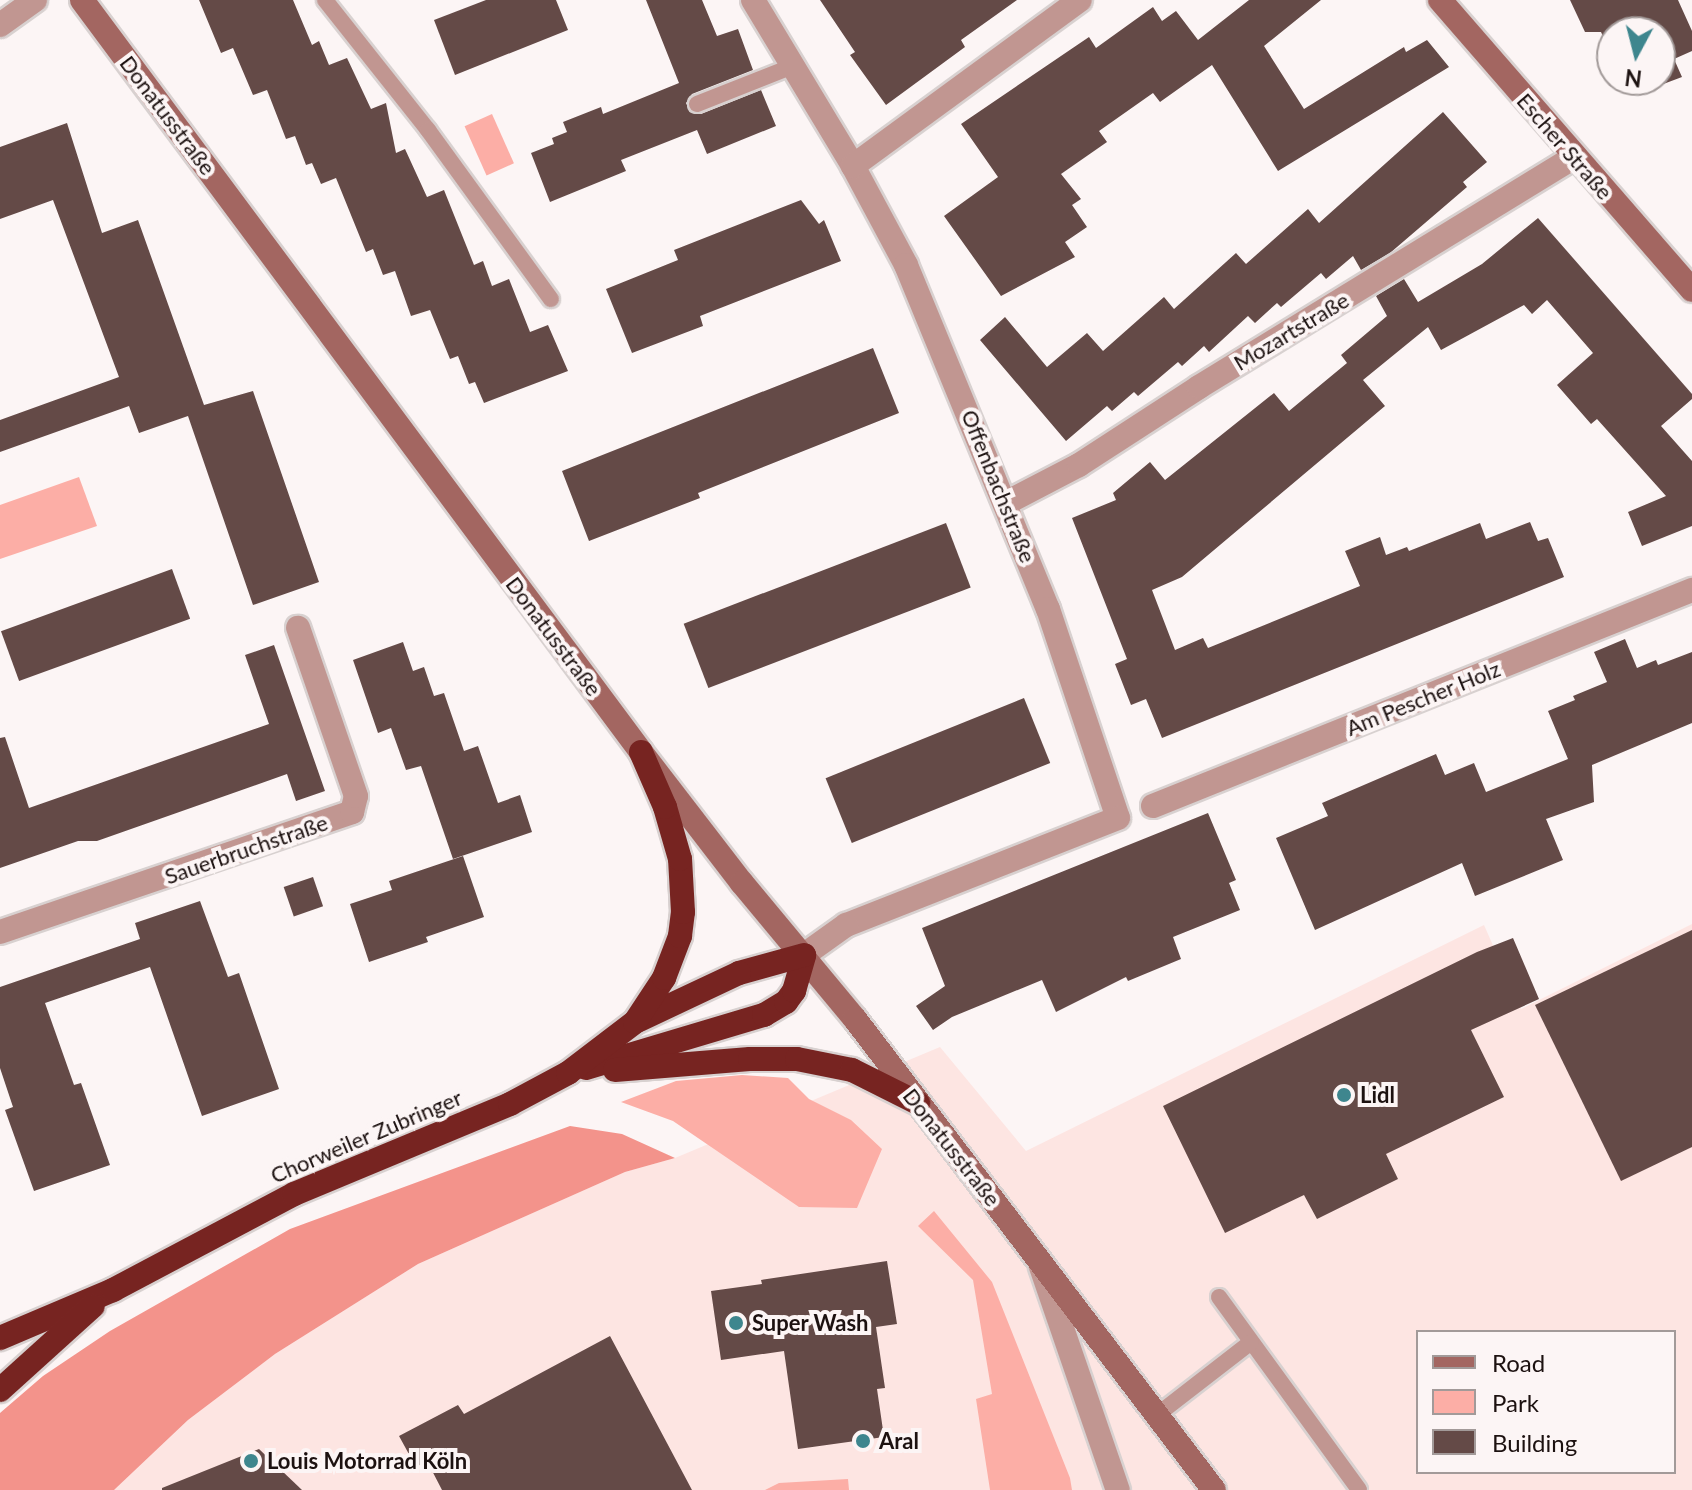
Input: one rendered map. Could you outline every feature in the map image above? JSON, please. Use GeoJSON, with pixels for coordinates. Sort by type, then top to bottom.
{"type":"FeatureCollection","features":[{"type":"Feature","properties":{"kind":"highway"},"geometry":{"type":"LineString","coordinates":[[635,1022],[664,978],[680,936],[683,912],[680,859],[665,807],[641,752]]}},
{"type":"Feature","properties":{"kind":"highway"},"geometry":{"type":"LineString","coordinates":[[635,1022],[739,973],[804,955]]}},
{"type":"Feature","properties":{"kind":"highway"},"geometry":{"type":"LineString","coordinates":[[568,1073],[764,1015],[786,1002],[794,991],[804,955]]}},
{"type":"Feature","properties":{"kind":"highway","name":"Chorweiler Zubringer"},"geometry":{"type":"LineString","coordinates":[[0,1338],[113,1290],[294,1194],[510,1104],[568,1073],[635,1022]]}},
{"type":"Feature","properties":{"kind":"highway"},"geometry":{"type":"LineString","coordinates":[[568,1073],[750,1059],[797,1059],[852,1070],[918,1103]]}},
{"type":"Feature","properties":{"kind":"highway","name":"Chorweiler Zubringer"},"geometry":{"type":"LineString","coordinates":[[0,1390],[113,1290]]}},
{"type":"Feature","properties":{"kind":"street"},"geometry":{"type":"LineString","coordinates":[[0,25],[35,0]]}},
{"type":"Feature","properties":{"kind":"street","name":"Donatusstraße"},"geometry":{"type":"LineString","coordinates":[[82,0],[641,752],[742,883],[804,955],[1214,1490]]}},
{"type":"Feature","properties":{"kind":"street","name":"Offenbachstraße"},"geometry":{"type":"LineString","coordinates":[[753,0],[853,166],[906,265],[1048,609],[1118,818],[846,925],[804,955]]}},
{"type":"Feature","properties":{"kind":"street"},"geometry":{"type":"LineString","coordinates":[[853,166],[1080,0]]}},
{"type":"Feature","properties":{"kind":"street","name":"Escher Straße"},"geometry":{"type":"LineString","coordinates":[[1440,0],[1692,290]]}},
{"type":"Feature","properties":{"kind":"street","name":"Mozartstraße"},"geometry":{"type":"LineString","coordinates":[[1006,503],[1079,465],[1199,387],[1575,157]]}},
{"type":"Feature","properties":{"kind":"street","name":"Am Pescher Holz"},"geometry":{"type":"LineString","coordinates":[[1153,806],[1692,590]]}},
{"type":"Feature","properties":{"kind":"street","name":"Sauerbruchstraße"},"geometry":{"type":"LineString","coordinates":[[0,932],[352,812],[356,796],[298,628]]}},
{"type":"Feature","properties":{"kind":"street","name":"Donatusstraße"},"geometry":{"type":"LineString","coordinates":[[1039,1261],[1118,1490]]}},
{"type":"Feature","properties":{"kind":"lane"},"geometry":{"type":"LineString","coordinates":[[325,0],[428,130],[551,299]]}},
{"type":"Feature","properties":{"kind":"lane"},"geometry":{"type":"LineString","coordinates":[[697,104],[793,66]]}},
{"type":"Feature","properties":{"kind":"lane"},"geometry":{"type":"LineString","coordinates":[[1219,1297],[1359,1490]]}},
{"type":"Feature","properties":{"kind":"lane"},"geometry":{"type":"LineString","coordinates":[[1157,1415],[1251,1342]]}},
{"type":"Feature","properties":{"kind":"shaded area"},"geometry":{"type":"Polygon","coordinates":[[[1692,924],[1692,1490],[114,1490],[188,1420],[275,1354],[418,1264],[625,1172],[675,1158],[940,1047],[1026,1151],[1484,925],[1521,1009],[1692,924]]]}},
{"type":"Feature","properties":{"kind":"shaded area"},"geometry":{"type":"Polygon","coordinates":[[[570,1126],[622,1134],[675,1158],[625,1172],[418,1264],[275,1354],[188,1420],[114,1490],[0,1490],[0,1413],[43,1376],[110,1331],[290,1229],[570,1126]]]}},
{"type":"Feature","properties":{"kind":"green space"},"geometry":{"type":"Polygon","coordinates":[[[492,114],[514,163],[487,176],[465,126],[492,114]]]}},
{"type":"Feature","properties":{"kind":"green space"},"geometry":{"type":"Polygon","coordinates":[[[79,477],[97,526],[0,559],[0,505],[79,477]]]}},
{"type":"Feature","properties":{"kind":"green space"},"geometry":{"type":"Polygon","coordinates":[[[742,1075],[788,1078],[809,1099],[851,1120],[882,1149],[857,1208],[799,1207],[673,1121],[621,1102],[676,1081],[742,1075]]]}},
{"type":"Feature","properties":{"kind":"green space"},"geometry":{"type":"Polygon","coordinates":[[[934,1211],[992,1282],[1070,1478],[1072,1490],[990,1490],[976,1399],[992,1394],[973,1280],[918,1226],[934,1211]]]}},
{"type":"Feature","properties":{"kind":"green space"},"geometry":{"type":"Polygon","coordinates":[[[848,1479],[849,1490],[765,1490],[779,1483],[848,1479]]]}},
{"type":"Feature","properties":{"kind":"building"},"geometry":{"type":"Polygon","coordinates":[[[199,0],[293,0],[312,45],[319,41],[329,65],[347,58],[371,109],[386,103],[396,153],[405,149],[427,197],[444,190],[474,265],[483,261],[492,286],[509,279],[530,332],[548,325],[568,371],[484,403],[475,382],[469,384],[458,356],[450,359],[430,310],[411,316],[395,271],[383,275],[373,249],[366,252],[336,178],[321,184],[312,163],[306,165],[295,136],[286,139],[267,90],[253,95],[233,48],[221,53],[199,0]]]}},
{"type":"Feature","properties":{"kind":"building"},"geometry":{"type":"Polygon","coordinates":[[[486,0],[556,0],[568,30],[455,75],[434,20],[486,0]]]}},
{"type":"Feature","properties":{"kind":"building"},"geometry":{"type":"Polygon","coordinates":[[[646,0],[702,0],[717,36],[738,29],[753,70],[692,94],[686,103],[690,112],[701,114],[761,90],[776,126],[707,154],[697,130],[621,160],[626,171],[550,202],[531,153],[554,144],[552,138],[567,132],[563,122],[601,107],[603,114],[679,83],[646,0]]]}},
{"type":"Feature","properties":{"kind":"building"},"geometry":{"type":"Polygon","coordinates":[[[820,0],[1017,0],[961,40],[965,47],[886,105],[850,55],[855,52],[820,0]]]}},
{"type":"Feature","properties":{"kind":"building"},"geometry":{"type":"Polygon","coordinates":[[[1249,0],[1321,0],[1264,46],[1304,109],[1404,47],[1406,52],[1427,40],[1449,67],[1278,171],[1212,65],[1160,102],[1153,93],[1099,131],[1107,142],[1061,174],[1081,199],[1072,205],[1087,227],[1065,242],[1075,257],[1001,296],[944,216],[998,177],[961,124],[1089,37],[1096,48],[1153,7],[1162,21],[1176,11],[1198,40],[1249,0]]]}},
{"type":"Feature","properties":{"kind":"building"},"geometry":{"type":"Polygon","coordinates":[[[1570,0],[1678,0],[1692,31],[1692,51],[1676,58],[1676,16],[1596,16],[1596,32],[1585,32],[1570,0]]]}},
{"type":"Feature","properties":{"kind":"building"},"geometry":{"type":"Polygon","coordinates":[[[1676,64],[1682,77],[1676,79],[1676,64]]]}},
{"type":"Feature","properties":{"kind":"building"},"geometry":{"type":"Polygon","coordinates":[[[1443,112],[1487,162],[1463,182],[1467,187],[1390,253],[1361,270],[1353,256],[1326,279],[1321,273],[1281,307],[1277,303],[1255,323],[1248,316],[1209,352],[1204,346],[1182,366],[1178,362],[1138,396],[1134,392],[1112,411],[1107,406],[1066,441],[980,340],[1005,317],[1047,367],[1087,333],[1103,351],[1164,297],[1174,309],[1236,253],[1246,264],[1308,209],[1319,223],[1443,112]]]}},
{"type":"Feature","properties":{"kind":"building"},"geometry":{"type":"Polygon","coordinates":[[[67,123],[102,233],[138,220],[204,405],[253,391],[319,582],[253,605],[188,416],[139,433],[129,406],[0,452],[0,420],[119,377],[53,200],[0,219],[0,147],[67,123]]]}},
{"type":"Feature","properties":{"kind":"building"},"geometry":{"type":"Polygon","coordinates":[[[801,200],[819,224],[824,220],[841,261],[700,316],[703,326],[632,353],[606,289],[678,260],[674,250],[801,200]]]}},
{"type":"Feature","properties":{"kind":"building"},"geometry":{"type":"Polygon","coordinates":[[[1538,218],[1692,394],[1692,399],[1661,426],[1692,461],[1692,526],[1642,546],[1628,512],[1666,496],[1597,419],[1591,424],[1557,385],[1593,353],[1547,300],[1532,314],[1524,305],[1441,350],[1428,327],[1363,380],[1385,406],[1182,577],[1152,590],[1175,650],[1203,638],[1208,648],[1360,586],[1345,551],[1380,537],[1386,555],[1407,547],[1409,551],[1480,523],[1486,539],[1530,522],[1538,541],[1548,538],[1564,577],[1162,738],[1146,699],[1131,705],[1115,664],[1127,659],[1072,518],[1116,500],[1113,493],[1150,462],[1165,480],[1274,393],[1289,411],[1347,363],[1341,355],[1387,316],[1376,296],[1404,279],[1418,302],[1482,264],[1538,218]]]}},
{"type":"Feature","properties":{"kind":"building"},"geometry":{"type":"Polygon","coordinates":[[[873,348],[899,413],[698,493],[700,498],[589,541],[562,471],[873,348]]]}},
{"type":"Feature","properties":{"kind":"building"},"geometry":{"type":"Polygon","coordinates":[[[946,523],[971,587],[708,688],[684,624],[946,523]]]}},
{"type":"Feature","properties":{"kind":"building"},"geometry":{"type":"Polygon","coordinates":[[[172,569],[190,619],[19,681],[1,631],[172,569]]]}},
{"type":"Feature","properties":{"kind":"building"},"geometry":{"type":"Polygon","coordinates":[[[1625,639],[1637,668],[1656,660],[1658,665],[1692,652],[1692,723],[1592,765],[1594,802],[1546,819],[1563,860],[1475,896],[1462,863],[1315,930],[1276,838],[1328,816],[1322,803],[1436,754],[1445,775],[1474,763],[1486,792],[1568,759],[1548,711],[1575,700],[1573,696],[1607,682],[1594,652],[1625,639]]]}},
{"type":"Feature","properties":{"kind":"building"},"geometry":{"type":"Polygon","coordinates":[[[403,642],[413,671],[424,667],[434,696],[444,693],[464,751],[478,746],[498,803],[520,795],[532,832],[453,859],[421,766],[406,770],[391,728],[378,733],[353,660],[403,642]]]}},
{"type":"Feature","properties":{"kind":"building"},"geometry":{"type":"Polygon","coordinates":[[[274,645],[325,791],[296,801],[287,774],[97,841],[78,841],[0,868],[0,738],[5,737],[29,808],[269,724],[245,655],[274,645]]]}},
{"type":"Feature","properties":{"kind":"building"},"geometry":{"type":"Polygon","coordinates":[[[1024,698],[1050,763],[852,843],[826,778],[1024,698]]]}},
{"type":"Feature","properties":{"kind":"building"},"geometry":{"type":"Polygon","coordinates":[[[1208,813],[1236,880],[1229,883],[1240,910],[1173,937],[1181,959],[1128,981],[1126,977],[1056,1012],[1042,980],[952,1017],[933,1030],[916,1006],[945,986],[922,928],[1208,813]]]}},
{"type":"Feature","properties":{"kind":"building"},"geometry":{"type":"Polygon","coordinates":[[[463,856],[484,917],[426,937],[428,942],[369,962],[350,904],[392,890],[389,881],[463,856]]]}},
{"type":"Feature","properties":{"kind":"building"},"geometry":{"type":"Polygon","coordinates":[[[313,877],[323,906],[294,916],[284,887],[313,877]]]}},
{"type":"Feature","properties":{"kind":"building"},"geometry":{"type":"Polygon","coordinates":[[[200,901],[228,977],[239,973],[279,1089],[202,1116],[150,967],[45,1003],[74,1085],[81,1083],[110,1165],[34,1191],[5,1110],[13,1107],[0,1068],[0,987],[140,939],[135,923],[200,901]]]}},
{"type":"Feature","properties":{"kind":"building"},"geometry":{"type":"Polygon","coordinates":[[[1692,930],[1692,1147],[1621,1181],[1535,1005],[1692,930]]]}},
{"type":"Feature","properties":{"kind":"building","name":"Lidl"},"geometry":{"type":"Polygon","coordinates":[[[1513,938],[1539,999],[1471,1030],[1504,1097],[1386,1154],[1398,1179],[1317,1219],[1304,1195],[1225,1233],[1163,1106],[1477,952],[1513,938]]]}},
{"type":"Feature","properties":{"kind":"building"},"geometry":{"type":"Polygon","coordinates":[[[887,1261],[897,1324],[876,1327],[885,1388],[877,1389],[884,1437],[798,1449],[784,1351],[721,1360],[711,1291],[762,1284],[761,1280],[887,1261]]]}},
{"type":"Feature","properties":{"kind":"building"},"geometry":{"type":"Polygon","coordinates":[[[610,1336],[692,1490],[442,1490],[427,1461],[416,1467],[399,1436],[458,1405],[464,1414],[610,1336]]]}},
{"type":"Feature","properties":{"kind":"building","name":"Louis Motorrad Köln"},"geometry":{"type":"Polygon","coordinates":[[[259,1449],[302,1490],[162,1490],[162,1488],[259,1449]]]}},
{"type":"Feature","properties":{"kind":"place","name":"Lidl"},"geometry":{"type":"Point","coordinates":[1344,1095]}},
{"type":"Feature","properties":{"kind":"place","name":"Super Wash"},"geometry":{"type":"Point","coordinates":[736,1323]}},
{"type":"Feature","properties":{"kind":"place","name":"Aral"},"geometry":{"type":"Point","coordinates":[863,1441]}},
{"type":"Feature","properties":{"kind":"place","name":"Louis Motorrad Köln"},"geometry":{"type":"Point","coordinates":[251,1461]}}]}
